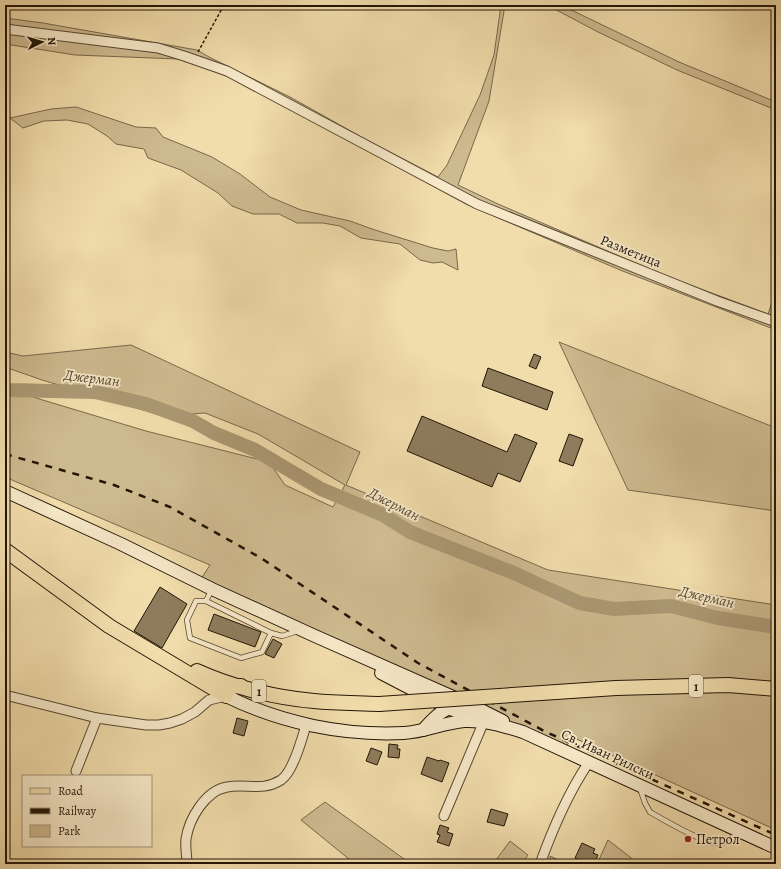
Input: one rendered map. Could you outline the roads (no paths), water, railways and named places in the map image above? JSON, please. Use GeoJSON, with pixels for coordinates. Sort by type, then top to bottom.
{"type":"FeatureCollection","features":[{"type":"Feature","properties":{"kind":"main road","name":"1"},"geometry":{"type":"LineString","coordinates":[[5,549],[109,626],[146,648],[207,676],[267,693],[312,701],[378,704],[616,688],[728,686],[776,689]]}},
{"type":"Feature","properties":{"kind":"main road"},"geometry":{"type":"LineString","coordinates":[[146,648],[226,696],[228,689],[236,686],[242,686]]}},
{"type":"Feature","properties":{"kind":"street","name":"Разметица"},"geometry":{"type":"LineString","coordinates":[[5,29],[158,48],[194,59],[233,74],[477,204],[776,322]]}},
{"type":"Feature","properties":{"kind":"street"},"geometry":{"type":"LineString","coordinates":[[5,491],[121,544],[212,589],[301,630],[471,704],[524,732]]}},
{"type":"Feature","properties":{"kind":"street"},"geometry":{"type":"LineString","coordinates":[[315,636],[448,708],[484,721],[444,816]]}},
{"type":"Feature","properties":{"kind":"street"},"geometry":{"type":"LineString","coordinates":[[5,696],[97,718],[146,725],[164,724],[182,718],[195,712],[209,700],[226,696]]}},
{"type":"Feature","properties":{"kind":"street","name":"Св. Иван Рилски"},"geometry":{"type":"LineString","coordinates":[[226,696],[266,713],[306,725],[365,732],[403,733],[421,731],[464,721],[484,721],[524,732],[776,848]]}},
{"type":"Feature","properties":{"kind":"street"},"geometry":{"type":"LineString","coordinates":[[421,731],[448,708],[458,705],[471,704]]}},
{"type":"Feature","properties":{"kind":"street"},"geometry":{"type":"LineString","coordinates":[[76,771],[97,718]]}},
{"type":"Feature","properties":{"kind":"street"},"geometry":{"type":"LineString","coordinates":[[188,864],[186,841],[189,827],[197,810],[208,796],[227,787],[262,787],[282,779],[292,765],[306,725]]}},
{"type":"Feature","properties":{"kind":"street"},"geometry":{"type":"LineString","coordinates":[[540,864],[552,832],[578,778],[589,762]]}},
{"type":"Feature","properties":{"kind":"lane"},"geometry":{"type":"LineString","coordinates":[[206,601],[212,589]]}},
{"type":"Feature","properties":{"kind":"lane"},"geometry":{"type":"LineString","coordinates":[[271,633],[262,652],[242,658],[190,638],[187,620],[196,601],[206,601],[271,633],[282,636],[301,630]]}},
{"type":"Feature","properties":{"kind":"lane"},"geometry":{"type":"LineString","coordinates":[[639,785],[645,803],[650,812],[705,840],[716,844],[741,832]]}},
{"type":"Feature","properties":{"kind":"waterway","name":"Джерман"},"geometry":{"type":"LineString","coordinates":[[5,389],[95,392],[146,404],[193,421],[214,433],[255,450],[321,489],[383,515],[410,532],[514,573],[580,603],[614,609],[671,606],[718,618],[776,627]]}},
{"type":"Feature","properties":{"kind":"railway"},"geometry":{"type":"LineString","coordinates":[[5,454],[114,485],[170,507],[261,558],[418,663],[546,732],[776,835]]}},
{"type":"Feature","properties":{"kind":"place","name":"Петрол"},"geometry":{"type":"Point","coordinates":[688,839]}}]}
